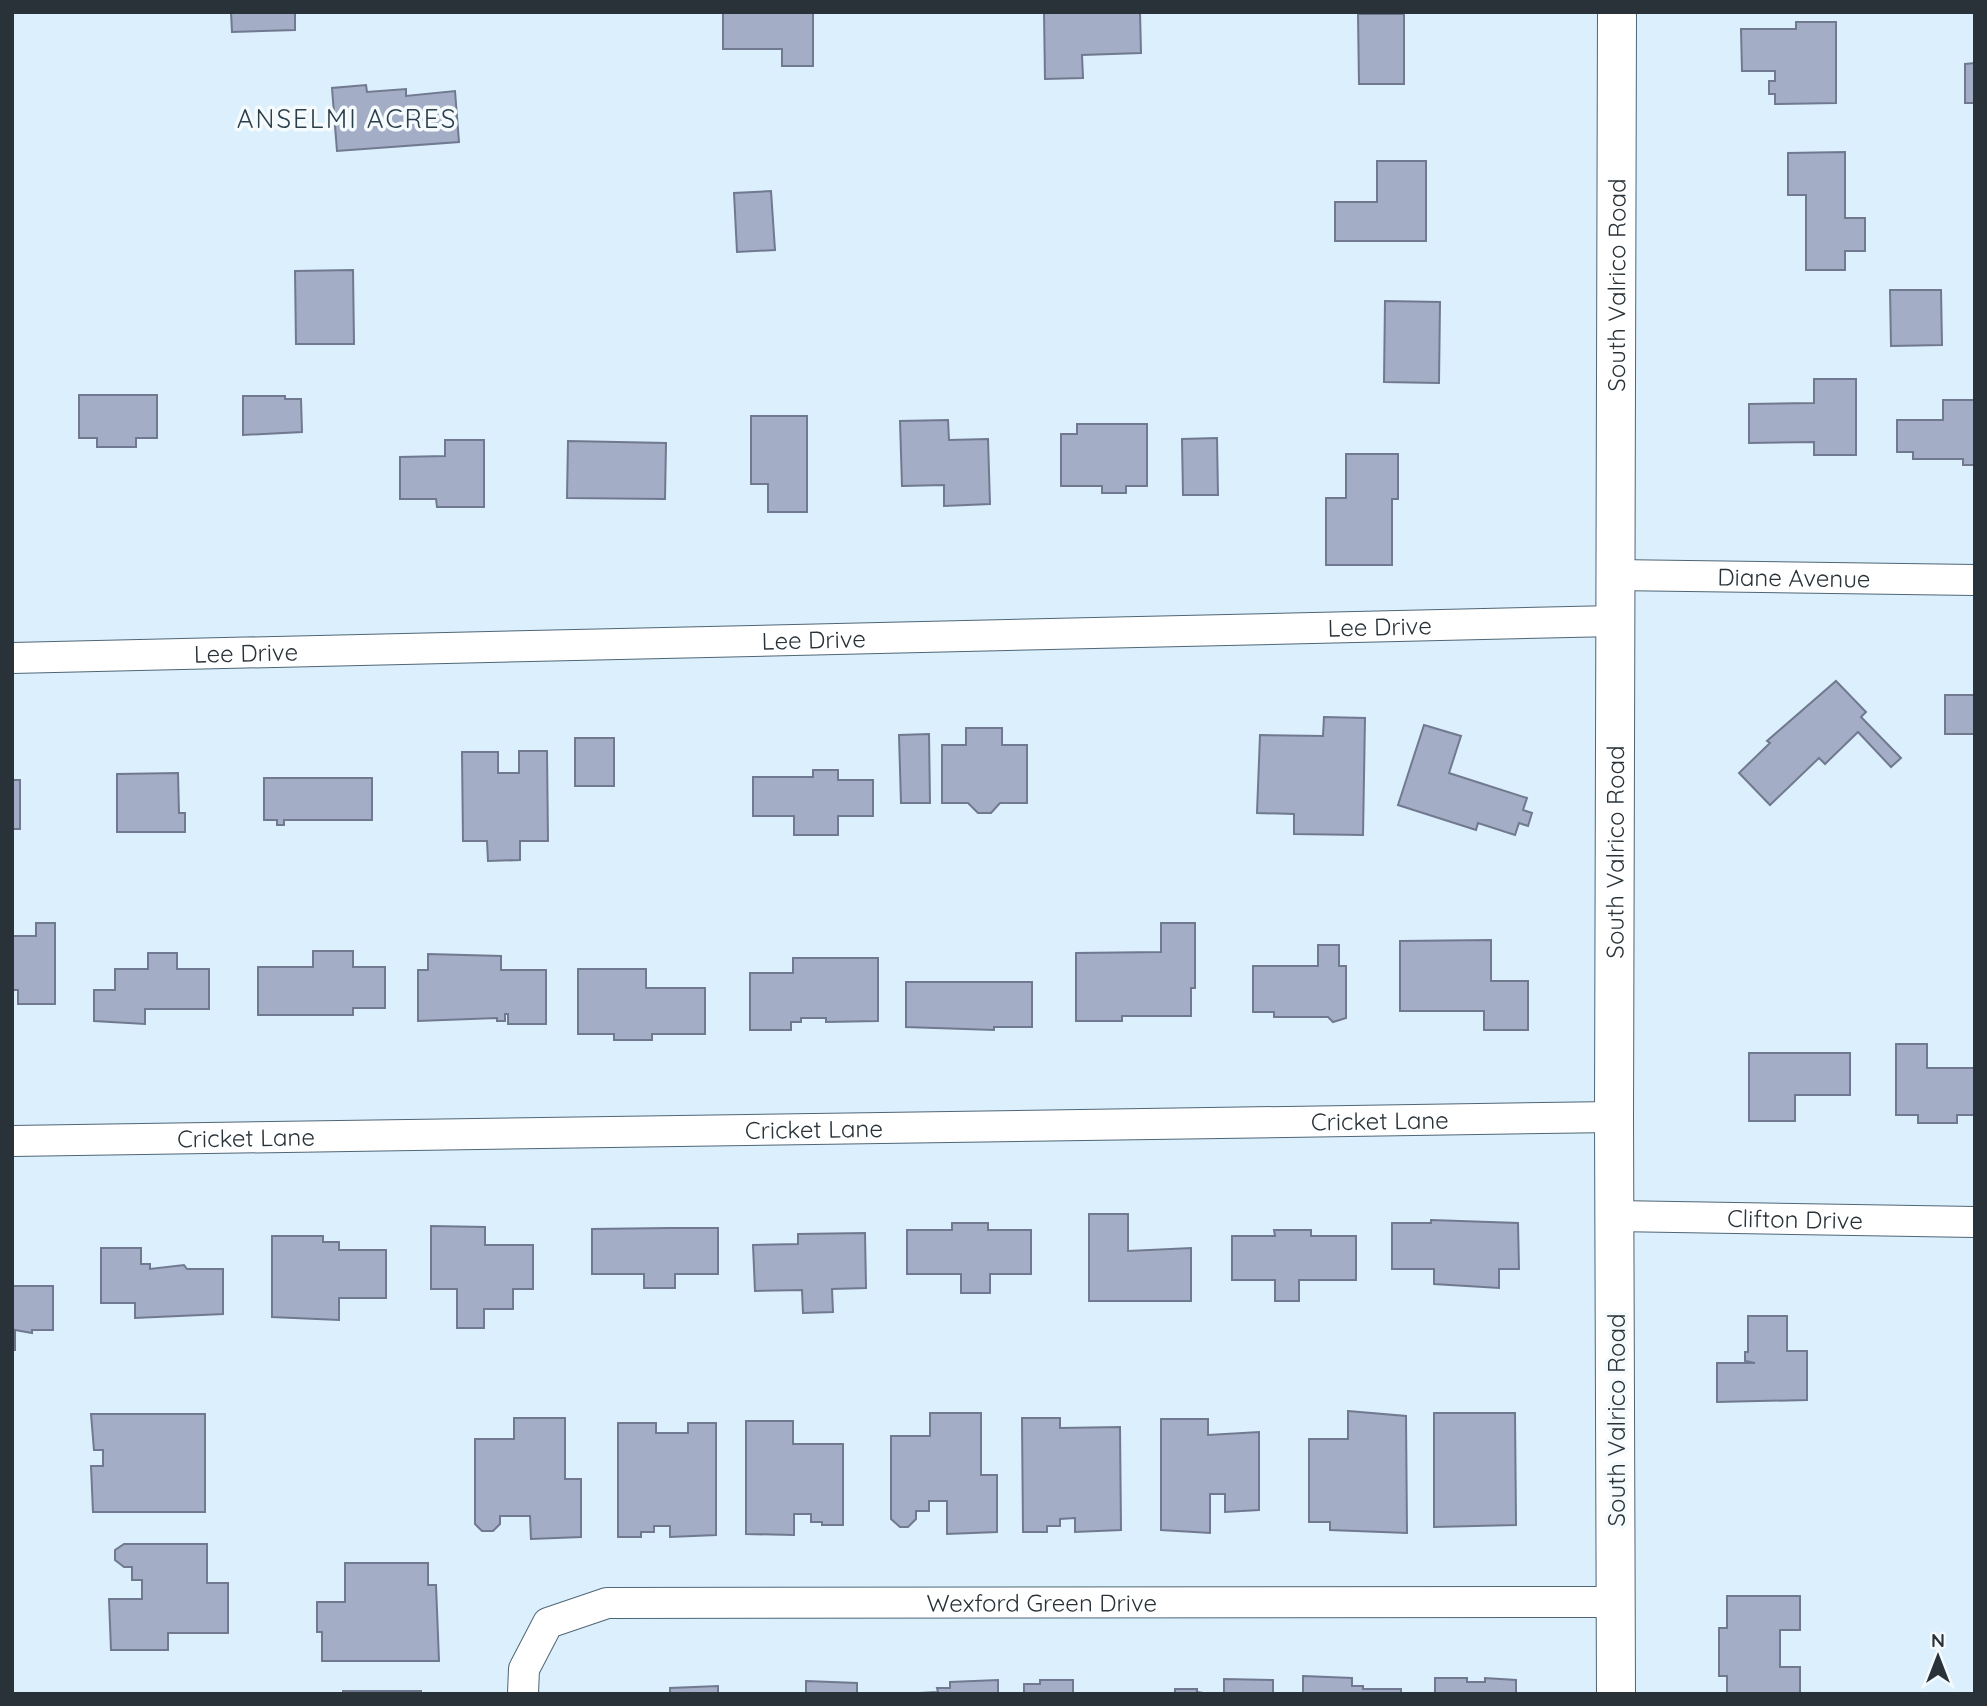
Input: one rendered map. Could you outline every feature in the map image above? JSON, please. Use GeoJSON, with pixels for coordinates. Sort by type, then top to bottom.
{"type":"FeatureCollection","features":[{"type":"Feature","properties":{"kind":"street","name":"South Valrico Road"},"geometry":{"type":"LineString","coordinates":[[1616,1694],[1614,575],[1617,12]]}},
{"type":"Feature","properties":{"kind":"street","name":"Diane Avenue"},"geometry":{"type":"LineString","coordinates":[[1614,575],[1975,580]]}},
{"type":"Feature","properties":{"kind":"street","name":"Lee Drive"},"geometry":{"type":"LineString","coordinates":[[12,657],[1615,621]]}},
{"type":"Feature","properties":{"kind":"street","name":"Cricket Lane"},"geometry":{"type":"LineString","coordinates":[[12,1141],[1614,1117]]}},
{"type":"Feature","properties":{"kind":"street","name":"Clifton Drive"},"geometry":{"type":"LineString","coordinates":[[1615,1216],[1975,1222]]}},
{"type":"Feature","properties":{"kind":"street","name":"Wexford Green Drive"},"geometry":{"type":"LineString","coordinates":[[523,1694],[524,1669],[548,1623],[607,1604],[1616,1602]]}},
{"type":"Feature","properties":{"kind":"building"},"geometry":{"type":"Polygon","coordinates":[[[231,12],[295,12],[295,30],[232,32],[231,12]]]}},
{"type":"Feature","properties":{"kind":"building"},"geometry":{"type":"Polygon","coordinates":[[[723,12],[813,12],[813,66],[782,66],[782,49],[723,49],[723,12]]]}},
{"type":"Feature","properties":{"kind":"building"},"geometry":{"type":"Polygon","coordinates":[[[1044,12],[1140,12],[1141,53],[1082,55],[1083,78],[1045,79],[1044,12]]]}},
{"type":"Feature","properties":{"kind":"building"},"geometry":{"type":"Polygon","coordinates":[[[1358,14],[1404,14],[1404,84],[1359,84],[1358,14]]]}},
{"type":"Feature","properties":{"kind":"building"},"geometry":{"type":"Polygon","coordinates":[[[1796,22],[1836,22],[1836,103],[1775,104],[1775,94],[1769,94],[1769,81],[1775,81],[1775,71],[1742,71],[1741,29],[1796,29],[1796,22]]]}},
{"type":"Feature","properties":{"kind":"building"},"geometry":{"type":"Polygon","coordinates":[[[1975,63],[1975,103],[1965,103],[1965,64],[1975,63]]]}},
{"type":"Feature","properties":{"kind":"building"},"geometry":{"type":"Polygon","coordinates":[[[366,85],[367,92],[406,89],[406,96],[455,91],[459,142],[337,151],[332,88],[366,85]]]}},
{"type":"Feature","properties":{"kind":"building"},"geometry":{"type":"Polygon","coordinates":[[[1845,152],[1845,218],[1865,218],[1865,251],[1845,251],[1845,270],[1806,270],[1806,195],[1788,195],[1788,153],[1845,152]]]}},
{"type":"Feature","properties":{"kind":"building"},"geometry":{"type":"Polygon","coordinates":[[[1377,161],[1426,161],[1426,241],[1335,241],[1335,202],[1377,202],[1377,161]]]}},
{"type":"Feature","properties":{"kind":"building"},"geometry":{"type":"Polygon","coordinates":[[[771,191],[775,250],[737,252],[734,193],[771,191]]]}},
{"type":"Feature","properties":{"kind":"building"},"geometry":{"type":"Polygon","coordinates":[[[353,270],[354,344],[296,344],[295,271],[353,270]]]}},
{"type":"Feature","properties":{"kind":"building"},"geometry":{"type":"Polygon","coordinates":[[[1890,290],[1941,290],[1942,345],[1891,346],[1890,290]]]}},
{"type":"Feature","properties":{"kind":"building"},"geometry":{"type":"Polygon","coordinates":[[[1385,301],[1440,302],[1439,383],[1384,382],[1385,301]]]}},
{"type":"Feature","properties":{"kind":"building"},"geometry":{"type":"Polygon","coordinates":[[[1814,379],[1856,379],[1856,455],[1814,455],[1814,442],[1749,443],[1749,404],[1814,403],[1814,379]]]}},
{"type":"Feature","properties":{"kind":"building"},"geometry":{"type":"Polygon","coordinates":[[[79,395],[157,395],[157,438],[136,438],[136,447],[97,447],[97,438],[79,438],[79,395]]]}},
{"type":"Feature","properties":{"kind":"building"},"geometry":{"type":"Polygon","coordinates":[[[243,396],[285,396],[285,399],[301,399],[302,432],[243,435],[243,396]]]}},
{"type":"Feature","properties":{"kind":"building"},"geometry":{"type":"Polygon","coordinates":[[[1943,400],[1975,400],[1975,465],[1963,465],[1963,459],[1913,459],[1913,452],[1897,452],[1897,420],[1943,420],[1943,400]]]}},
{"type":"Feature","properties":{"kind":"building"},"geometry":{"type":"Polygon","coordinates":[[[751,416],[807,416],[807,512],[768,512],[768,484],[751,484],[751,416]]]}},
{"type":"Feature","properties":{"kind":"building"},"geometry":{"type":"Polygon","coordinates":[[[948,420],[949,440],[988,439],[990,504],[944,506],[944,485],[902,486],[900,421],[948,420]]]}},
{"type":"Feature","properties":{"kind":"building"},"geometry":{"type":"Polygon","coordinates":[[[1077,424],[1147,424],[1147,486],[1126,486],[1126,493],[1102,493],[1102,486],[1061,486],[1061,434],[1077,434],[1077,424]]]}},
{"type":"Feature","properties":{"kind":"building"},"geometry":{"type":"Polygon","coordinates":[[[1217,438],[1218,495],[1183,495],[1182,439],[1217,438]]]}},
{"type":"Feature","properties":{"kind":"building"},"geometry":{"type":"Polygon","coordinates":[[[445,440],[484,440],[484,507],[437,507],[436,499],[400,499],[400,457],[445,456],[445,440]]]}},
{"type":"Feature","properties":{"kind":"building"},"geometry":{"type":"Polygon","coordinates":[[[568,441],[666,443],[665,499],[567,498],[568,441]]]}},
{"type":"Feature","properties":{"kind":"building"},"geometry":{"type":"Polygon","coordinates":[[[1346,454],[1398,454],[1398,499],[1392,499],[1392,565],[1326,565],[1326,498],[1346,498],[1346,454]]]}},
{"type":"Feature","properties":{"kind":"building"},"geometry":{"type":"Polygon","coordinates":[[[1836,681],[1866,712],[1861,717],[1901,758],[1891,767],[1858,732],[1825,764],[1819,758],[1770,805],[1739,773],[1770,743],[1767,741],[1836,681]]]}},
{"type":"Feature","properties":{"kind":"building"},"geometry":{"type":"Polygon","coordinates":[[[1945,695],[1975,695],[1975,734],[1945,734],[1945,695]]]}},
{"type":"Feature","properties":{"kind":"building"},"geometry":{"type":"Polygon","coordinates":[[[1324,717],[1365,718],[1363,835],[1294,834],[1294,814],[1257,813],[1260,735],[1323,736],[1324,717]]]}},
{"type":"Feature","properties":{"kind":"building"},"geometry":{"type":"Polygon","coordinates":[[[1424,725],[1461,736],[1449,773],[1527,798],[1523,810],[1532,813],[1528,826],[1519,823],[1515,835],[1478,823],[1476,830],[1398,805],[1424,725]]]}},
{"type":"Feature","properties":{"kind":"building"},"geometry":{"type":"Polygon","coordinates":[[[966,728],[1002,728],[1002,745],[1027,745],[1027,803],[1000,803],[991,813],[978,813],[968,803],[942,803],[942,745],[966,745],[966,728]]]}},
{"type":"Feature","properties":{"kind":"building"},"geometry":{"type":"Polygon","coordinates":[[[929,734],[930,803],[901,803],[899,735],[929,734]]]}},
{"type":"Feature","properties":{"kind":"building"},"geometry":{"type":"Polygon","coordinates":[[[575,738],[614,738],[614,786],[575,786],[575,738]]]}},
{"type":"Feature","properties":{"kind":"building"},"geometry":{"type":"Polygon","coordinates":[[[519,751],[547,751],[548,841],[520,841],[520,860],[488,861],[487,841],[463,841],[462,752],[498,752],[498,773],[519,773],[519,751]]]}},
{"type":"Feature","properties":{"kind":"building"},"geometry":{"type":"Polygon","coordinates":[[[813,770],[838,770],[838,780],[873,780],[873,816],[838,816],[838,835],[794,835],[794,816],[753,816],[753,777],[813,777],[813,770]]]}},
{"type":"Feature","properties":{"kind":"building"},"geometry":{"type":"Polygon","coordinates":[[[178,773],[179,813],[185,813],[185,832],[117,832],[117,774],[178,773]]]}},
{"type":"Feature","properties":{"kind":"building"},"geometry":{"type":"Polygon","coordinates":[[[264,778],[372,778],[372,820],[284,820],[284,825],[277,825],[277,820],[264,820],[264,778]]]}},
{"type":"Feature","properties":{"kind":"building"},"geometry":{"type":"Polygon","coordinates":[[[12,780],[20,780],[20,829],[12,829],[12,780]]]}},
{"type":"Feature","properties":{"kind":"building"},"geometry":{"type":"Polygon","coordinates":[[[36,923],[55,923],[55,1004],[18,1004],[18,990],[12,990],[12,936],[36,936],[36,923]]]}},
{"type":"Feature","properties":{"kind":"building"},"geometry":{"type":"Polygon","coordinates":[[[1161,923],[1195,923],[1195,988],[1191,988],[1191,1016],[1122,1016],[1122,1021],[1076,1021],[1076,953],[1161,952],[1161,923]]]}},
{"type":"Feature","properties":{"kind":"building"},"geometry":{"type":"Polygon","coordinates":[[[1491,940],[1491,981],[1528,981],[1528,1030],[1484,1030],[1484,1011],[1400,1011],[1400,941],[1491,940]]]}},
{"type":"Feature","properties":{"kind":"building"},"geometry":{"type":"Polygon","coordinates":[[[1318,945],[1339,945],[1339,966],[1346,966],[1346,1018],[1333,1022],[1328,1017],[1274,1017],[1274,1012],[1253,1012],[1253,966],[1318,966],[1318,945]]]}},
{"type":"Feature","properties":{"kind":"building"},"geometry":{"type":"Polygon","coordinates":[[[313,951],[353,951],[353,967],[385,967],[385,1008],[353,1008],[353,1015],[258,1015],[258,967],[313,967],[313,951]]]}},
{"type":"Feature","properties":{"kind":"building"},"geometry":{"type":"Polygon","coordinates":[[[148,953],[177,953],[177,969],[209,969],[209,1009],[145,1009],[145,1024],[94,1021],[94,990],[115,990],[115,969],[148,969],[148,953]]]}},
{"type":"Feature","properties":{"kind":"building"},"geometry":{"type":"Polygon","coordinates":[[[428,954],[501,956],[501,970],[546,970],[546,1024],[508,1024],[508,1014],[505,1014],[505,1021],[497,1021],[497,1018],[418,1021],[418,970],[428,970],[428,954]]]}},
{"type":"Feature","properties":{"kind":"building"},"geometry":{"type":"Polygon","coordinates":[[[793,958],[878,958],[878,1021],[826,1022],[826,1018],[801,1018],[801,1022],[791,1022],[791,1030],[750,1030],[750,973],[793,973],[793,958]]]}},
{"type":"Feature","properties":{"kind":"building"},"geometry":{"type":"Polygon","coordinates":[[[578,969],[646,969],[646,988],[705,988],[705,1034],[652,1034],[652,1040],[614,1040],[614,1034],[578,1034],[578,969]]]}},
{"type":"Feature","properties":{"kind":"building"},"geometry":{"type":"Polygon","coordinates":[[[906,982],[1032,982],[1032,1027],[994,1027],[994,1030],[906,1027],[906,982]]]}},
{"type":"Feature","properties":{"kind":"building"},"geometry":{"type":"Polygon","coordinates":[[[1896,1044],[1927,1044],[1927,1068],[1975,1068],[1975,1115],[1957,1115],[1957,1123],[1918,1123],[1918,1115],[1896,1115],[1896,1044]]]}},
{"type":"Feature","properties":{"kind":"building"},"geometry":{"type":"Polygon","coordinates":[[[1749,1053],[1850,1053],[1850,1095],[1795,1095],[1795,1121],[1749,1121],[1749,1053]]]}},
{"type":"Feature","properties":{"kind":"building"},"geometry":{"type":"Polygon","coordinates":[[[1089,1214],[1128,1214],[1128,1251],[1191,1248],[1191,1301],[1089,1301],[1089,1214]]]}},
{"type":"Feature","properties":{"kind":"building"},"geometry":{"type":"Polygon","coordinates":[[[1431,1220],[1518,1223],[1519,1269],[1499,1269],[1499,1288],[1434,1284],[1434,1269],[1392,1269],[1392,1223],[1431,1223],[1431,1220]]]}},
{"type":"Feature","properties":{"kind":"building"},"geometry":{"type":"Polygon","coordinates":[[[952,1223],[988,1223],[988,1230],[1031,1230],[1031,1274],[990,1274],[990,1293],[961,1293],[961,1274],[907,1274],[907,1230],[952,1230],[952,1223]]]}},
{"type":"Feature","properties":{"kind":"building"},"geometry":{"type":"Polygon","coordinates":[[[431,1226],[485,1227],[485,1245],[533,1245],[533,1289],[513,1289],[513,1309],[484,1309],[484,1328],[457,1328],[457,1289],[431,1289],[431,1226]]]}},
{"type":"Feature","properties":{"kind":"building"},"geometry":{"type":"Polygon","coordinates":[[[718,1228],[718,1274],[675,1274],[675,1288],[644,1288],[644,1274],[592,1274],[592,1229],[718,1228]]]}},
{"type":"Feature","properties":{"kind":"building"},"geometry":{"type":"Polygon","coordinates":[[[1274,1230],[1311,1230],[1311,1236],[1356,1236],[1356,1280],[1299,1280],[1299,1301],[1275,1301],[1275,1280],[1232,1280],[1232,1236],[1275,1236],[1274,1230]]]}},
{"type":"Feature","properties":{"kind":"building"},"geometry":{"type":"Polygon","coordinates":[[[865,1233],[866,1288],[832,1289],[833,1312],[803,1313],[802,1290],[755,1291],[753,1245],[798,1244],[798,1234],[865,1233]]]}},
{"type":"Feature","properties":{"kind":"building"},"geometry":{"type":"Polygon","coordinates":[[[272,1236],[323,1236],[323,1242],[339,1242],[339,1250],[386,1250],[386,1298],[339,1298],[339,1320],[272,1317],[272,1236]]]}},
{"type":"Feature","properties":{"kind":"building"},"geometry":{"type":"Polygon","coordinates":[[[101,1248],[141,1248],[141,1264],[150,1264],[150,1269],[184,1265],[187,1269],[223,1269],[223,1314],[135,1318],[135,1303],[101,1303],[101,1248]]]}},
{"type":"Feature","properties":{"kind":"building"},"geometry":{"type":"Polygon","coordinates":[[[12,1286],[53,1286],[53,1330],[32,1330],[32,1333],[15,1330],[15,1350],[12,1350],[12,1286]]]}},
{"type":"Feature","properties":{"kind":"building"},"geometry":{"type":"Polygon","coordinates":[[[1748,1316],[1787,1316],[1787,1351],[1807,1351],[1807,1400],[1717,1402],[1717,1363],[1755,1363],[1745,1361],[1745,1352],[1748,1352],[1748,1316]]]}},
{"type":"Feature","properties":{"kind":"building"},"geometry":{"type":"Polygon","coordinates":[[[1348,1411],[1406,1416],[1407,1533],[1330,1530],[1330,1522],[1309,1522],[1309,1439],[1348,1439],[1348,1411]]]}},
{"type":"Feature","properties":{"kind":"building"},"geometry":{"type":"Polygon","coordinates":[[[930,1413],[981,1413],[981,1475],[997,1475],[997,1532],[947,1534],[947,1501],[929,1501],[929,1511],[916,1511],[916,1519],[908,1527],[900,1527],[891,1519],[891,1436],[930,1436],[930,1413]]]}},
{"type":"Feature","properties":{"kind":"building"},"geometry":{"type":"Polygon","coordinates":[[[1434,1413],[1515,1413],[1516,1525],[1434,1527],[1434,1413]]]}},
{"type":"Feature","properties":{"kind":"building"},"geometry":{"type":"Polygon","coordinates":[[[91,1414],[205,1414],[205,1512],[93,1512],[91,1466],[103,1466],[103,1450],[94,1450],[91,1414]]]}},
{"type":"Feature","properties":{"kind":"building"},"geometry":{"type":"Polygon","coordinates":[[[514,1418],[565,1418],[565,1479],[581,1479],[581,1537],[531,1539],[530,1516],[500,1516],[500,1524],[493,1531],[482,1531],[475,1524],[475,1439],[514,1439],[514,1418]]]}},
{"type":"Feature","properties":{"kind":"building"},"geometry":{"type":"Polygon","coordinates":[[[1022,1418],[1060,1418],[1060,1428],[1120,1427],[1121,1530],[1075,1532],[1075,1518],[1060,1519],[1060,1526],[1047,1526],[1047,1532],[1023,1532],[1022,1418]]]}},
{"type":"Feature","properties":{"kind":"building"},"geometry":{"type":"Polygon","coordinates":[[[1161,1419],[1208,1419],[1208,1435],[1259,1432],[1259,1510],[1225,1512],[1225,1494],[1210,1494],[1210,1533],[1161,1530],[1161,1419]]]}},
{"type":"Feature","properties":{"kind":"building"},"geometry":{"type":"Polygon","coordinates":[[[746,1421],[793,1421],[793,1444],[843,1444],[843,1525],[822,1525],[822,1522],[811,1522],[811,1514],[794,1514],[794,1535],[746,1534],[746,1421]]]}},
{"type":"Feature","properties":{"kind":"building"},"geometry":{"type":"Polygon","coordinates":[[[618,1423],[656,1423],[656,1433],[688,1433],[688,1423],[716,1423],[716,1535],[670,1537],[670,1526],[654,1526],[654,1532],[641,1532],[641,1537],[618,1537],[618,1423]]]}},
{"type":"Feature","properties":{"kind":"building"},"geometry":{"type":"Polygon","coordinates":[[[124,1544],[207,1544],[207,1583],[228,1583],[228,1633],[168,1633],[168,1650],[111,1650],[109,1599],[142,1599],[142,1580],[132,1580],[132,1567],[124,1567],[115,1560],[115,1550],[124,1544]]]}},
{"type":"Feature","properties":{"kind":"building"},"geometry":{"type":"Polygon","coordinates":[[[345,1563],[428,1563],[428,1585],[436,1585],[439,1661],[322,1661],[322,1632],[317,1632],[317,1602],[345,1602],[345,1563]]]}},
{"type":"Feature","properties":{"kind":"building"},"geometry":{"type":"Polygon","coordinates":[[[1727,1596],[1800,1596],[1800,1630],[1780,1630],[1780,1667],[1800,1667],[1800,1694],[1727,1694],[1727,1676],[1719,1676],[1719,1628],[1727,1628],[1727,1596]]]}},
{"type":"Feature","properties":{"kind":"building"},"geometry":{"type":"Polygon","coordinates":[[[1303,1676],[1352,1678],[1352,1686],[1363,1686],[1363,1689],[1401,1689],[1401,1694],[1303,1694],[1303,1676]]]}},
{"type":"Feature","properties":{"kind":"building"},"geometry":{"type":"Polygon","coordinates":[[[1435,1678],[1467,1678],[1467,1682],[1485,1682],[1485,1678],[1516,1680],[1516,1694],[1435,1694],[1435,1678]]]}},
{"type":"Feature","properties":{"kind":"building"},"geometry":{"type":"Polygon","coordinates":[[[1224,1679],[1273,1680],[1273,1694],[1224,1694],[1224,1679]]]}},
{"type":"Feature","properties":{"kind":"building"},"geometry":{"type":"Polygon","coordinates":[[[998,1680],[998,1694],[900,1694],[938,1692],[937,1688],[950,1688],[950,1682],[998,1680]]]}},
{"type":"Feature","properties":{"kind":"building"},"geometry":{"type":"Polygon","coordinates":[[[1040,1680],[1073,1680],[1073,1694],[1024,1694],[1024,1684],[1040,1684],[1040,1680]]]}},
{"type":"Feature","properties":{"kind":"building"},"geometry":{"type":"Polygon","coordinates":[[[806,1681],[857,1683],[857,1694],[806,1694],[806,1681]]]}},
{"type":"Feature","properties":{"kind":"building"},"geometry":{"type":"Polygon","coordinates":[[[718,1686],[718,1694],[670,1694],[670,1688],[718,1686]]]}},
{"type":"Feature","properties":{"kind":"building"},"geometry":{"type":"Polygon","coordinates":[[[1175,1689],[1197,1689],[1197,1692],[1210,1694],[1175,1694],[1175,1689]]]}},
{"type":"Feature","properties":{"kind":"building"},"geometry":{"type":"Polygon","coordinates":[[[343,1691],[421,1691],[421,1694],[343,1694],[343,1691]]]}},
{"type":"Feature","properties":{"kind":"district","name":"ANSELMI ACRES"},"geometry":{"type":"Point","coordinates":[347,118]}}]}
